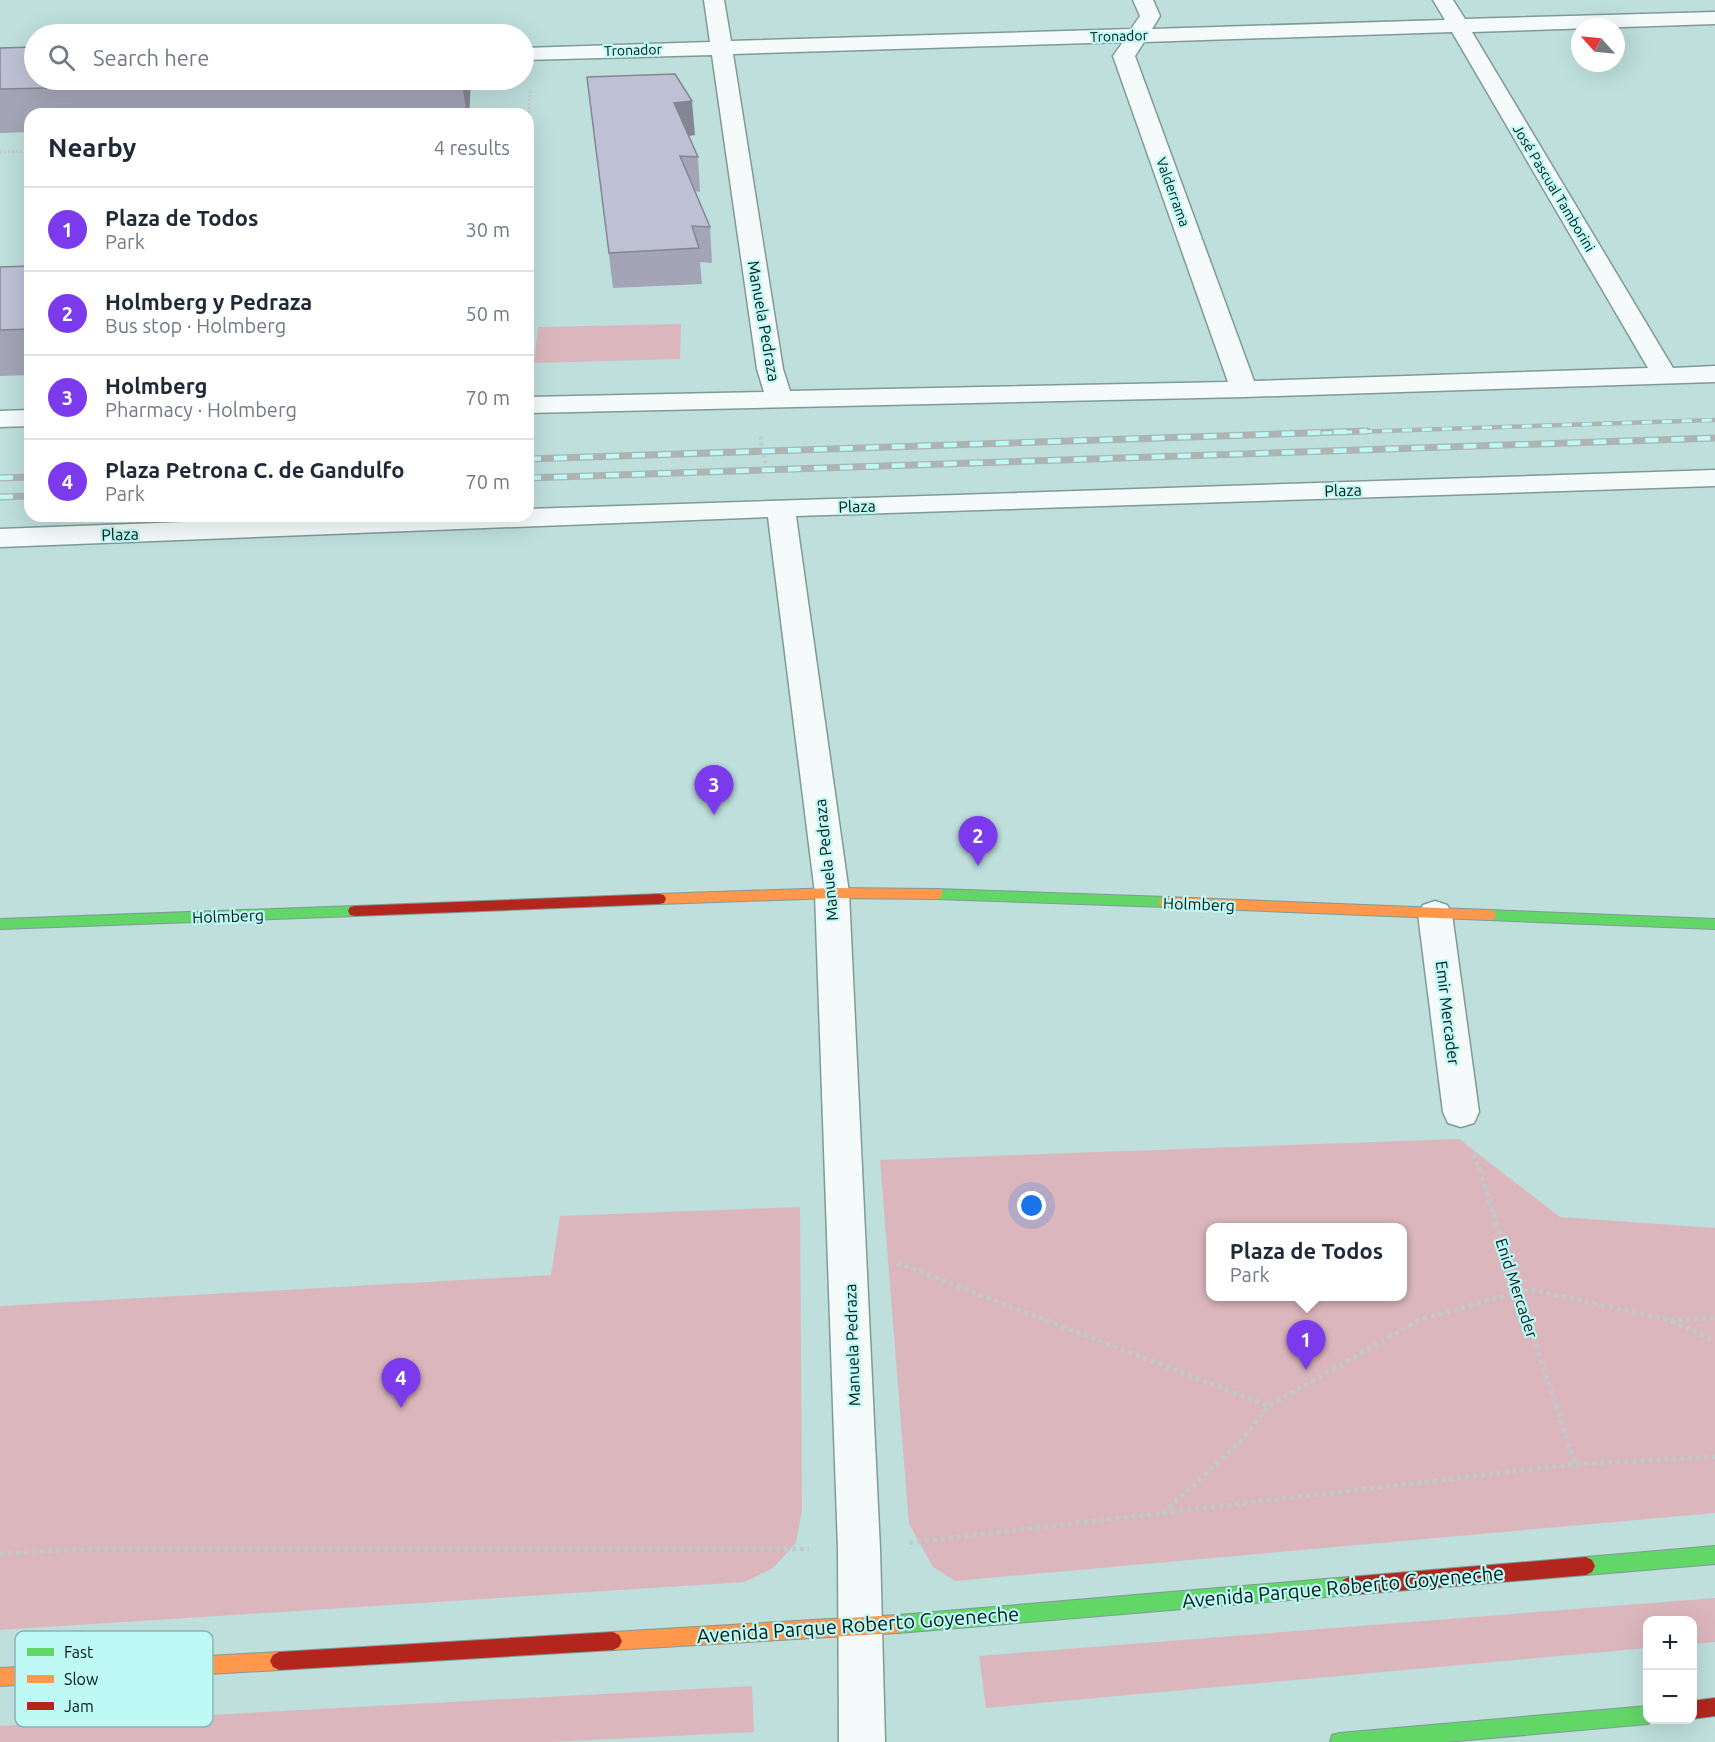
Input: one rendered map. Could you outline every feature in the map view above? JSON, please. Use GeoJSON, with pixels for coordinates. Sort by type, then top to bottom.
{"type":"FeatureCollection","features":[{"type":"Feature","properties":{"kind":"street","name":"Manuela Pedraza"},"geometry":{"type":"LineString","coordinates":[[714,0],[770,369],[780,398]]}},
{"type":"Feature","properties":{"kind":"street","name":"Valderrama"},"geometry":{"type":"LineString","coordinates":[[1143,0],[1150,16],[1125,56],[1244,389]]}},
{"type":"Feature","properties":{"kind":"street","name":"José Pascual Tamborini"},"geometry":{"type":"LineString","coordinates":[[1443,0],[1665,376]]}},
{"type":"Feature","properties":{"kind":"street","name":"Tronador"},"geometry":{"type":"LineString","coordinates":[[534,54],[1715,18]]}},
{"type":"Feature","properties":{"kind":"street"},"geometry":{"type":"LineString","coordinates":[[534,405],[1244,389],[1715,374]]}},
{"type":"Feature","properties":{"kind":"street"},"geometry":{"type":"LineString","coordinates":[[0,419],[24,418]]}},
{"type":"Feature","properties":{"kind":"street","name":"Plaza"},"geometry":{"type":"LineString","coordinates":[[534,517],[1715,478]]}},
{"type":"Feature","properties":{"kind":"street","name":"Manuela Pedraza"},"geometry":{"type":"LineString","coordinates":[[781,508],[832,893],[859,1549],[862,1742]]}},
{"type":"Feature","properties":{"kind":"street","name":"Plaza"},"geometry":{"type":"LineString","coordinates":[[0,538],[417,522]]}},
{"type":"Feature","properties":{"kind":"street","name":"Holmberg"},"geometry":{"type":"LineString","coordinates":[[0,924],[832,893],[977,894],[1715,924]]}},
{"type":"Feature","properties":{"kind":"street","name":"Emir Mercader"},"geometry":{"type":"LineString","coordinates":[[1435,914],[1461,1112]]}},
{"type":"Feature","properties":{"kind":"street","name":"Avenida Parque Roberto Goyeneche"},"geometry":{"type":"LineString","coordinates":[[213,1665],[860,1627],[1715,1555]]}},
{"type":"Feature","properties":{"kind":"street","name":"Avenida Parque Roberto Goyeneche"},"geometry":{"type":"LineString","coordinates":[[0,1677],[15,1676]]}},
{"type":"Feature","properties":{"kind":"street"},"geometry":{"type":"LineString","coordinates":[[1697,1709],[1715,1707]]}},
{"type":"Feature","properties":{"kind":"street"},"geometry":{"type":"LineString","coordinates":[[1340,1742],[1599,1731],[1643,1715]]}},
{"type":"Feature","properties":{"kind":"path"},"geometry":{"type":"LineString","coordinates":[[0,152],[24,151]]}},
{"type":"Feature","properties":{"kind":"path","name":"Manuela Pedraza"},"geometry":{"type":"LineString","coordinates":[[780,398],[756,418],[766,469],[781,508]]}},
{"type":"Feature","properties":{"kind":"path","name":"Enid Mercader"},"geometry":{"type":"LineString","coordinates":[[1461,1112],[1517,1292],[1575,1464]]}},
{"type":"Feature","properties":{"kind":"path"},"geometry":{"type":"LineString","coordinates":[[848,1245],[1269,1406]]}},
{"type":"Feature","properties":{"kind":"path"},"geometry":{"type":"LineString","coordinates":[[1163,1513],[1239,1443],[1269,1406],[1419,1320],[1529,1289],[1669,1320],[1715,1341]]}},
{"type":"Feature","properties":{"kind":"path"},"geometry":{"type":"LineString","coordinates":[[1669,1320],[1715,1318]]}},
{"type":"Feature","properties":{"kind":"path"},"geometry":{"type":"LineString","coordinates":[[0,1554],[82,1549],[859,1549],[1575,1464],[1715,1457]]}},
{"type":"Feature","properties":{"kind":"shaded area"},"geometry":{"type":"Polygon","coordinates":[[[681,324],[680,359],[534,363],[538,327],[681,324]]]}},
{"type":"Feature","properties":{"kind":"shaded area"},"geometry":{"type":"Polygon","coordinates":[[[1459,1139],[1560,1217],[1715,1228],[1715,1513],[955,1581],[933,1567],[909,1524],[880,1160],[1459,1139]]]}},
{"type":"Feature","properties":{"kind":"shaded area"},"geometry":{"type":"Polygon","coordinates":[[[800,1207],[802,1510],[796,1543],[773,1568],[745,1582],[0,1630],[0,1306],[551,1275],[560,1216],[800,1207]]]}},
{"type":"Feature","properties":{"kind":"shaded area"},"geometry":{"type":"Polygon","coordinates":[[[1715,1598],[1715,1642],[1697,1644],[1697,1616],[1643,1616],[1643,1648],[986,1708],[979,1656],[1715,1598]]]}},
{"type":"Feature","properties":{"kind":"shaded area"},"geometry":{"type":"Polygon","coordinates":[[[752,1686],[754,1732],[550,1742],[0,1742],[0,1726],[213,1727],[213,1715],[752,1686]]]}},
{"type":"Feature","properties":{"kind":"building"},"geometry":{"type":"Polygon","coordinates":[[[24,47],[24,89],[0,89],[0,48],[24,47]]]}},
{"type":"Feature","properties":{"kind":"building"},"geometry":{"type":"Polygon","coordinates":[[[675,74],[692,101],[674,103],[698,157],[680,156],[710,227],[692,226],[699,248],[609,253],[587,77],[675,74]]]}},
{"type":"Feature","properties":{"kind":"building"},"geometry":{"type":"Polygon","coordinates":[[[24,266],[24,329],[0,330],[0,267],[24,266]]]}},
{"type":"Feature","properties":{"kind":"railway"},"geometry":{"type":"LineString","coordinates":[[1322,433],[1715,420]]}},
{"type":"Feature","properties":{"kind":"railway"},"geometry":{"type":"LineString","coordinates":[[534,459],[1367,431]]}},
{"type":"Feature","properties":{"kind":"railway"},"geometry":{"type":"LineString","coordinates":[[534,478],[1715,438]]}},
{"type":"Feature","properties":{"kind":"railway"},"geometry":{"type":"LineString","coordinates":[[0,478],[24,477]]}},
{"type":"Feature","properties":{"kind":"railway"},"geometry":{"type":"LineString","coordinates":[[0,497],[24,496]]}},
{"type":"Feature","properties":{"kind":"traffic: fast"},"geometry":{"type":"LineString","coordinates":[[936,894],[1166,902]]}},
{"type":"Feature","properties":{"kind":"traffic: fast"},"geometry":{"type":"LineString","coordinates":[[0,924],[355,911]]}},
{"type":"Feature","properties":{"kind":"traffic: fast"},"geometry":{"type":"LineString","coordinates":[[1489,915],[1715,924]]}},
{"type":"Feature","properties":{"kind":"traffic: fast"},"geometry":{"type":"LineString","coordinates":[[1586,1566],[1715,1555]]}},
{"type":"Feature","properties":{"kind":"traffic: fast"},"geometry":{"type":"LineString","coordinates":[[898,1624],[1349,1586]]}},
{"type":"Feature","properties":{"kind":"traffic: fast"},"geometry":{"type":"LineString","coordinates":[[1339,1742],[1643,1715]]}},
{"type":"Feature","properties":{"kind":"traffic: slow"},"geometry":{"type":"LineString","coordinates":[[659,899],[832,893],[936,894]]}},
{"type":"Feature","properties":{"kind":"traffic: slow"},"geometry":{"type":"LineString","coordinates":[[1166,902],[1489,915]]}},
{"type":"Feature","properties":{"kind":"traffic: slow"},"geometry":{"type":"LineString","coordinates":[[613,1641],[898,1624]]}},
{"type":"Feature","properties":{"kind":"traffic: slow"},"geometry":{"type":"LineString","coordinates":[[213,1665],[279,1661]]}},
{"type":"Feature","properties":{"kind":"traffic: slow"},"geometry":{"type":"LineString","coordinates":[[0,1677],[15,1676]]}},
{"type":"Feature","properties":{"kind":"traffic: jam"},"geometry":{"type":"LineString","coordinates":[[355,911],[659,899]]}},
{"type":"Feature","properties":{"kind":"traffic: jam"},"geometry":{"type":"LineString","coordinates":[[1349,1586],[1586,1566]]}},
{"type":"Feature","properties":{"kind":"traffic: jam"},"geometry":{"type":"LineString","coordinates":[[279,1661],[613,1641]]}},
{"type":"Feature","properties":{"kind":"traffic: jam"},"geometry":{"type":"LineString","coordinates":[[1697,1709],[1715,1707]]}},
{"type":"Feature","properties":{"kind":"place","name":"Holmberg"},"geometry":{"type":"Point","coordinates":[714,815]}},
{"type":"Feature","properties":{"kind":"place","name":"Holmberg y Pedraza"},"geometry":{"type":"Point","coordinates":[978,866]}},
{"type":"Feature","properties":{"kind":"place","name":"Plaza de Todos"},"geometry":{"type":"Point","coordinates":[1306,1370]}},
{"type":"Feature","properties":{"kind":"place","name":"Plaza Petrona C. de Gandulfo"},"geometry":{"type":"Point","coordinates":[401,1408]}}]}
